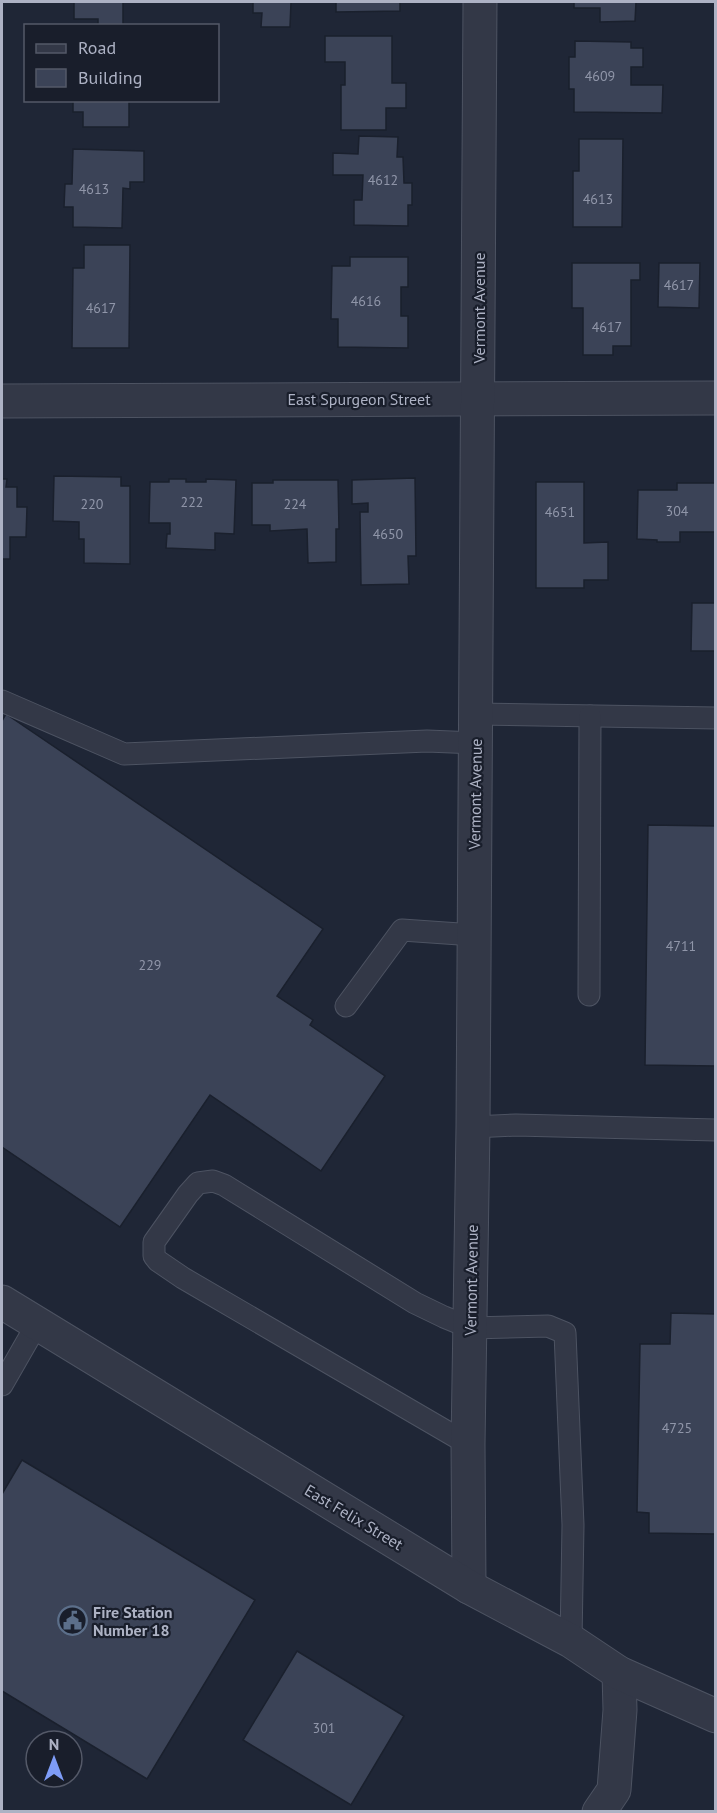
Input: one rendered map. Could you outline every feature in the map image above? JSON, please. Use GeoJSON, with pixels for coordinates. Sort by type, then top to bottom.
{"type":"FeatureCollection","features":[{"type":"Feature","properties":{"kind":"street","name":"Vermont Avenue"},"geometry":{"type":"LineString","coordinates":[[469,1587],[468,1444],[473,1127],[480,2]]}},
{"type":"Feature","properties":{"kind":"street","name":"East Spurgeon Street"},"geometry":{"type":"LineString","coordinates":[[2,401],[716,398]]}},
{"type":"Feature","properties":{"kind":"street","name":"East Felix Street"},"geometry":{"type":"LineString","coordinates":[[2,1302],[469,1587],[571,1641],[619,1673],[716,1716]]}},
{"type":"Feature","properties":{"kind":"street"},"geometry":{"type":"LineString","coordinates":[[599,1812],[614,1790],[620,1710],[619,1673]]}},
{"type":"Feature","properties":{"kind":"lane"},"geometry":{"type":"LineString","coordinates":[[2,701],[124,753],[427,741],[476,729],[590,716],[716,718]]}},
{"type":"Feature","properties":{"kind":"lane"},"geometry":{"type":"LineString","coordinates":[[589,995],[590,716]]}},
{"type":"Feature","properties":{"kind":"lane"},"geometry":{"type":"LineString","coordinates":[[346,1006],[402,930],[474,935]]}},
{"type":"Feature","properties":{"kind":"lane"},"geometry":{"type":"LineString","coordinates":[[473,1127],[516,1125],[716,1130]]}},
{"type":"Feature","properties":{"kind":"lane"},"geometry":{"type":"LineString","coordinates":[[468,1444],[173,1273],[154,1256],[154,1242],[194,1187],[206,1181],[224,1185],[415,1303],[471,1329],[548,1326],[565,1333],[573,1525],[571,1641]]}},
{"type":"Feature","properties":{"kind":"lane"},"geometry":{"type":"LineString","coordinates":[[2,1384],[37,1324]]}},
{"type":"Feature","properties":{"kind":"building"},"geometry":{"type":"Polygon","coordinates":[[[74,2],[123,2],[123,24],[98,24],[98,19],[74,19],[74,2]]]}},
{"type":"Feature","properties":{"kind":"building"},"geometry":{"type":"Polygon","coordinates":[[[253,2],[291,2],[290,27],[261,27],[262,13],[253,13],[253,2]]]}},
{"type":"Feature","properties":{"kind":"building"},"geometry":{"type":"Polygon","coordinates":[[[336,2],[400,2],[400,11],[336,12],[336,2]]]}},
{"type":"Feature","properties":{"kind":"building"},"geometry":{"type":"Polygon","coordinates":[[[574,2],[636,2],[635,21],[600,22],[600,8],[574,8],[574,2]]]}},
{"type":"Feature","properties":{"kind":"building"},"geometry":{"type":"Polygon","coordinates":[[[325,36],[392,36],[392,83],[406,83],[406,108],[386,108],[386,130],[341,130],[341,85],[345,85],[345,62],[325,62],[325,36]]]}},
{"type":"Feature","properties":{"kind":"building"},"geometry":{"type":"Polygon","coordinates":[[[575,41],[631,42],[631,48],[643,48],[643,67],[631,67],[631,85],[663,85],[662,113],[574,112],[574,89],[569,89],[569,57],[575,57],[575,41]]]}},
{"type":"Feature","properties":{"kind":"building"},"geometry":{"type":"Polygon","coordinates":[[[73,102],[129,102],[129,127],[83,127],[83,112],[73,112],[73,102]]]}},
{"type":"Feature","properties":{"kind":"building"},"geometry":{"type":"Polygon","coordinates":[[[359,136],[398,137],[397,157],[403,157],[404,183],[412,183],[412,205],[408,205],[408,226],[354,225],[354,200],[362,200],[363,175],[333,175],[333,153],[358,154],[359,136]]]}},
{"type":"Feature","properties":{"kind":"building"},"geometry":{"type":"Polygon","coordinates":[[[579,139],[623,139],[622,227],[573,227],[573,171],[579,171],[579,139]]]}},
{"type":"Feature","properties":{"kind":"building"},"geometry":{"type":"Polygon","coordinates":[[[73,149],[144,151],[144,182],[130,182],[130,189],[123,188],[122,228],[73,227],[73,207],[64,207],[65,184],[72,184],[73,149]]]}},
{"type":"Feature","properties":{"kind":"building"},"geometry":{"type":"Polygon","coordinates":[[[84,245],[130,245],[129,348],[72,348],[73,268],[84,268],[84,245]]]}},
{"type":"Feature","properties":{"kind":"building"},"geometry":{"type":"Polygon","coordinates":[[[350,257],[408,257],[408,287],[401,287],[401,316],[408,316],[408,348],[338,347],[338,319],[331,319],[332,266],[350,266],[350,257]]]}},
{"type":"Feature","properties":{"kind":"building"},"geometry":{"type":"Polygon","coordinates":[[[572,263],[640,263],[640,280],[631,280],[631,346],[613,346],[613,355],[583,355],[583,308],[572,308],[572,263]]]}},
{"type":"Feature","properties":{"kind":"building"},"geometry":{"type":"Polygon","coordinates":[[[659,263],[700,263],[699,308],[658,307],[659,263]]]}},
{"type":"Feature","properties":{"kind":"building"},"geometry":{"type":"Polygon","coordinates":[[[54,476],[121,477],[121,486],[130,486],[130,564],[84,563],[84,539],[79,539],[79,522],[53,521],[54,476]]]}},
{"type":"Feature","properties":{"kind":"building"},"geometry":{"type":"Polygon","coordinates":[[[415,478],[416,556],[408,556],[409,584],[361,585],[360,512],[368,512],[368,503],[352,504],[352,480],[415,478]]]}},
{"type":"Feature","properties":{"kind":"building"},"geometry":{"type":"Polygon","coordinates":[[[2,479],[7,479],[6,487],[17,487],[17,507],[27,507],[26,537],[10,537],[10,559],[2,559],[2,479]]]}},
{"type":"Feature","properties":{"kind":"building"},"geometry":{"type":"Polygon","coordinates":[[[169,479],[186,479],[186,482],[206,482],[206,479],[236,480],[234,534],[215,533],[215,550],[166,548],[170,523],[149,523],[150,482],[169,482],[169,479]]]}},
{"type":"Feature","properties":{"kind":"building"},"geometry":{"type":"Polygon","coordinates":[[[273,480],[338,480],[339,529],[336,529],[336,562],[308,563],[307,529],[270,531],[270,525],[252,525],[252,483],[273,483],[273,480]]]}},
{"type":"Feature","properties":{"kind":"building"},"geometry":{"type":"Polygon","coordinates":[[[536,482],[584,482],[584,543],[608,542],[608,580],[584,580],[584,588],[536,588],[536,482]]]}},
{"type":"Feature","properties":{"kind":"building"},"geometry":{"type":"Polygon","coordinates":[[[677,483],[716,483],[716,532],[680,532],[680,542],[637,539],[638,490],[677,490],[677,483]]]}},
{"type":"Feature","properties":{"kind":"building"},"geometry":{"type":"Polygon","coordinates":[[[692,603],[716,603],[716,651],[691,651],[692,603]]]}},
{"type":"Feature","properties":{"kind":"building"},"geometry":{"type":"Polygon","coordinates":[[[6,714],[323,929],[277,996],[313,1020],[310,1025],[385,1076],[321,1171],[210,1095],[120,1227],[2,1147],[2,721],[6,714]]]}},
{"type":"Feature","properties":{"kind":"building"},"geometry":{"type":"Polygon","coordinates":[[[648,825],[716,826],[716,1066],[645,1065],[648,825]]]}},
{"type":"Feature","properties":{"kind":"building"},"geometry":{"type":"Polygon","coordinates":[[[671,1313],[716,1314],[716,1534],[649,1533],[649,1513],[637,1512],[640,1344],[670,1344],[671,1313]]]}},
{"type":"Feature","properties":{"kind":"building"},"geometry":{"type":"Polygon","coordinates":[[[22,1460],[255,1600],[147,1779],[84,1741],[84,1729],[65,1729],[2,1691],[2,1494],[22,1460]]]}},
{"type":"Feature","properties":{"kind":"building"},"geometry":{"type":"Polygon","coordinates":[[[297,1651],[404,1716],[351,1805],[243,1740],[297,1651]]]}},
{"type":"Feature","properties":{"kind":"place","name":"Fire Station Number 18"},"geometry":{"type":"Point","coordinates":[72,1621]}}]}
